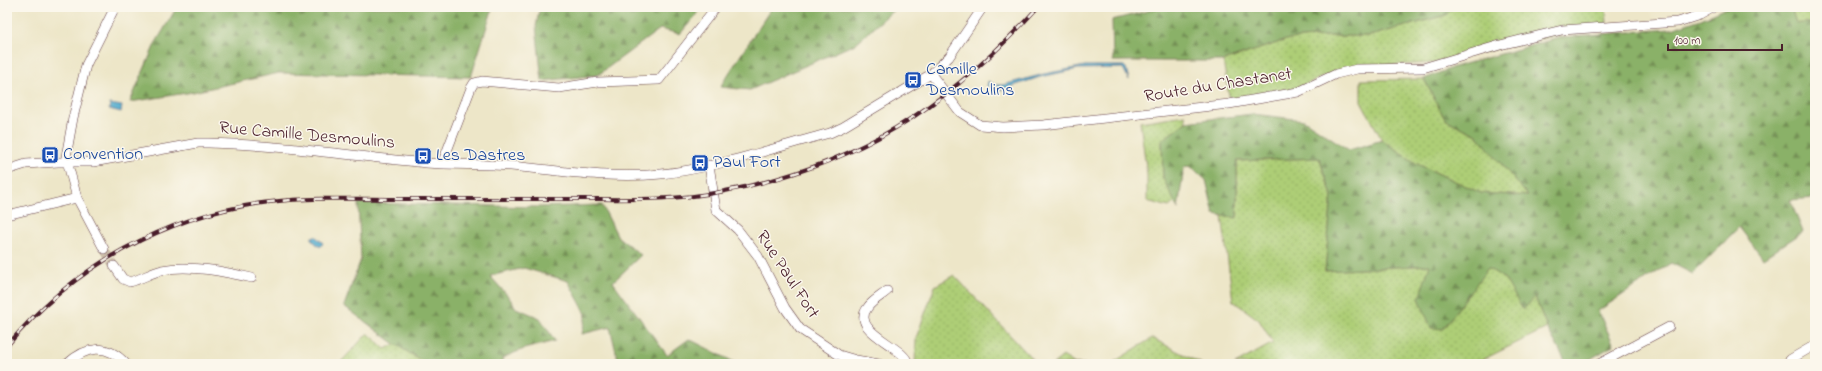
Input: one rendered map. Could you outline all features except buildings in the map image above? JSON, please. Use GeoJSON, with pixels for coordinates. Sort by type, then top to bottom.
{"type":"FeatureCollection","features":[{"type":"Feature","properties":{"kind":"street"},"geometry":{"type":"LineString","coordinates":[[104,249],[77,198],[66,158],[73,118],[86,65],[115,7]]}},
{"type":"Feature","properties":{"kind":"street"},"geometry":{"type":"LineString","coordinates":[[442,164],[474,83],[482,81],[559,88],[598,82],[659,80],[716,7]]}},
{"type":"Feature","properties":{"kind":"street","name":"Rue Camille Desmoulins"},"geometry":{"type":"LineString","coordinates":[[7,170],[26,164],[93,162],[198,143],[209,143],[302,150],[442,164],[509,166],[605,175],[661,174],[709,165],[830,133],[843,127],[930,74],[949,57],[983,7]]}},
{"type":"Feature","properties":{"kind":"street","name":"Route du Chastanet"},"geometry":{"type":"LineString","coordinates":[[930,74],[960,112],[980,125],[1003,127],[1043,126],[1229,104],[1298,92],[1336,74],[1357,69],[1423,68],[1500,44],[1562,30],[1678,22],[1700,15],[1714,7]]}},
{"type":"Feature","properties":{"kind":"street","name":"Rue Paul Fort"},"geometry":{"type":"LineString","coordinates":[[709,165],[716,210],[738,230],[758,256],[785,308],[800,329],[839,355],[879,364]]}},
{"type":"Feature","properties":{"kind":"street"},"geometry":{"type":"LineString","coordinates":[[7,215],[77,198]]}},
{"type":"Feature","properties":{"kind":"street"},"geometry":{"type":"LineString","coordinates":[[114,266],[123,279],[130,282],[163,270],[181,268],[222,272],[252,278]]}},
{"type":"Feature","properties":{"kind":"street"},"geometry":{"type":"LineString","coordinates":[[887,291],[868,305],[864,312],[865,321],[880,340],[900,352],[908,360],[908,364]]}},
{"type":"Feature","properties":{"kind":"street"},"geometry":{"type":"LineString","coordinates":[[1599,364],[1669,327]]}},
{"type":"Feature","properties":{"kind":"street"},"geometry":{"type":"LineString","coordinates":[[1786,364],[1791,359],[1815,345]]}},
{"type":"Feature","properties":{"kind":"street"},"geometry":{"type":"LineString","coordinates":[[67,364],[76,355],[94,349],[107,350],[121,358],[126,364]]}},
{"type":"Feature","properties":{"kind":"green space"},"geometry":{"type":"Polygon","coordinates":[[[177,7],[493,7],[471,77],[279,73],[193,92],[130,102],[155,44],[177,7]]]}},
{"type":"Feature","properties":{"kind":"green space"},"geometry":{"type":"Polygon","coordinates":[[[540,7],[703,7],[680,34],[660,29],[598,75],[542,81],[536,26],[540,7]]]}},
{"type":"Feature","properties":{"kind":"green space"},"geometry":{"type":"Polygon","coordinates":[[[772,7],[897,7],[855,44],[750,90],[720,87],[772,7]]]}},
{"type":"Feature","properties":{"kind":"green space"},"geometry":{"type":"Polygon","coordinates":[[[1163,7],[1454,7],[1446,15],[1369,36],[1326,36],[1289,39],[1223,61],[1113,61],[1112,20],[1163,7]]]}},
{"type":"Feature","properties":{"kind":"green space"},"geometry":{"type":"Polygon","coordinates":[[[1454,7],[1606,7],[1607,24],[1434,63],[1347,67],[1292,90],[1230,101],[1223,61],[1289,39],[1326,36],[1369,36],[1446,15],[1454,7]]]}},
{"type":"Feature","properties":{"kind":"green space"},"geometry":{"type":"Polygon","coordinates":[[[1728,7],[1791,7],[1796,23],[1815,23],[1815,198],[1790,200],[1803,232],[1763,258],[1739,227],[1693,274],[1671,263],[1598,311],[1614,345],[1582,364],[1567,364],[1547,328],[1535,297],[1523,310],[1505,279],[1488,268],[1443,329],[1431,328],[1419,298],[1430,265],[1325,271],[1332,195],[1319,158],[1237,161],[1237,218],[1214,214],[1206,180],[1190,166],[1184,167],[1178,209],[1163,178],[1162,140],[1186,122],[1252,114],[1304,120],[1349,150],[1382,140],[1417,164],[1481,193],[1528,196],[1477,135],[1445,119],[1424,79],[1454,67],[1562,37],[1671,29],[1701,19],[1728,7]]]}},
{"type":"Feature","properties":{"kind":"green space"},"geometry":{"type":"Polygon","coordinates":[[[1791,7],[1815,7],[1815,23],[1796,24],[1791,7]]]}},
{"type":"Feature","properties":{"kind":"green space"},"geometry":{"type":"Polygon","coordinates":[[[1424,79],[1445,119],[1477,135],[1529,196],[1481,193],[1417,164],[1382,140],[1361,101],[1361,80],[1424,79]]]}},
{"type":"Feature","properties":{"kind":"green space"},"geometry":{"type":"Polygon","coordinates":[[[1185,115],[1186,122],[1162,140],[1163,178],[1175,202],[1169,207],[1147,201],[1147,175],[1140,122],[1185,115]]]}},
{"type":"Feature","properties":{"kind":"green space"},"geometry":{"type":"Polygon","coordinates":[[[1319,158],[1332,195],[1325,271],[1430,265],[1488,268],[1505,279],[1523,309],[1535,297],[1547,328],[1474,364],[1235,364],[1273,343],[1259,320],[1233,301],[1222,216],[1237,217],[1237,161],[1319,158]]]}},
{"type":"Feature","properties":{"kind":"green space"},"geometry":{"type":"Polygon","coordinates":[[[358,203],[539,207],[602,205],[618,237],[641,255],[613,282],[667,355],[689,339],[738,364],[623,364],[617,356],[610,327],[582,334],[586,314],[568,281],[524,268],[490,276],[508,296],[516,308],[540,318],[555,341],[524,349],[502,358],[503,364],[427,364],[395,344],[344,306],[361,259],[358,203]]]}},
{"type":"Feature","properties":{"kind":"green space"},"geometry":{"type":"Polygon","coordinates":[[[954,275],[1037,364],[915,364],[916,338],[935,286],[954,275]]]}},
{"type":"Feature","properties":{"kind":"green space"},"geometry":{"type":"Polygon","coordinates":[[[368,333],[385,349],[395,344],[427,364],[339,364],[368,333]]]}},
{"type":"Feature","properties":{"kind":"green space"},"geometry":{"type":"Polygon","coordinates":[[[1152,338],[1202,364],[1111,364],[1152,338]]]}},
{"type":"Feature","properties":{"kind":"green space"},"geometry":{"type":"Polygon","coordinates":[[[1063,356],[1075,364],[1053,364],[1063,356]]]}},
{"type":"Feature","properties":{"kind":"water"},"geometry":{"type":"Polygon","coordinates":[[[1085,66],[1124,66],[1126,68],[1129,80],[1123,68],[1078,69],[1040,77],[998,91],[987,86],[988,81],[996,85],[1003,85],[1044,74],[1085,66]]]}},
{"type":"Feature","properties":{"kind":"water"},"geometry":{"type":"Polygon","coordinates":[[[110,104],[122,106],[121,112],[109,109],[110,104]]]}},
{"type":"Feature","properties":{"kind":"water"},"geometry":{"type":"Polygon","coordinates":[[[315,236],[323,243],[320,247],[312,240],[312,237],[315,236]]]}},
{"type":"Feature","properties":{"kind":"tunnel"},"geometry":{"type":"LineString","coordinates":[[104,249],[114,266]]}},
{"type":"Feature","properties":{"kind":"railway"},"geometry":{"type":"LineString","coordinates":[[7,346],[33,318],[61,292],[92,269],[124,249],[159,232],[195,218],[232,208],[286,200],[319,199],[631,199],[685,197],[720,192],[769,181],[814,167],[856,149],[896,128],[933,103],[969,75],[1004,43],[1038,7]]}},
{"type":"Feature","properties":{"kind":"place","name":"Camille Desmoulins"},"geometry":{"type":"Point","coordinates":[913,80]}},
{"type":"Feature","properties":{"kind":"place","name":"Convention"},"geometry":{"type":"Point","coordinates":[50,155]}},
{"type":"Feature","properties":{"kind":"place","name":"Les Dastres"},"geometry":{"type":"Point","coordinates":[423,156]}},
{"type":"Feature","properties":{"kind":"place","name":"Paul Fort"},"geometry":{"type":"Point","coordinates":[700,163]}}]}
